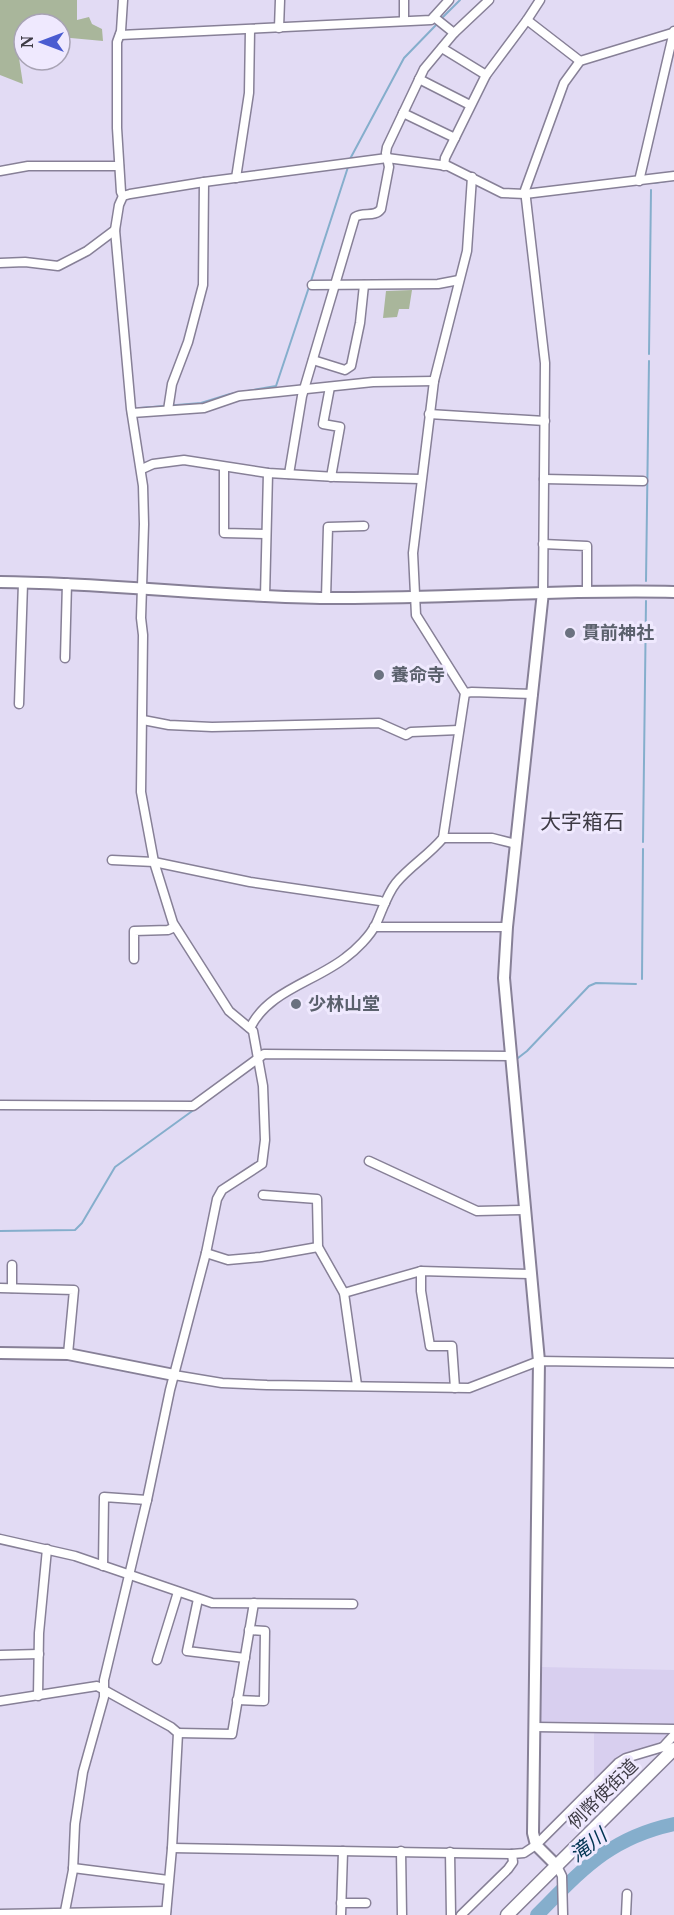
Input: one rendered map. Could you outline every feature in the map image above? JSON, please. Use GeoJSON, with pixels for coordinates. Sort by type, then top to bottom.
{"type":"FeatureCollection","features":[{"type":"Feature","properties":{"kind":"main road","name":"例幣使街道"},"geometry":{"type":"LineString","coordinates":[[507,1915],[560,1871],[670,1748]]}},
{"type":"Feature","properties":{"kind":"street"},"geometry":{"type":"LineString","coordinates":[[65,1911],[73,1868],[75,1824],[83,1772],[104,1689],[104,1680],[174,1374],[219,1195],[222,1190],[262,1164],[265,1140],[263,1086],[253,1031],[229,1011],[176,927],[154,862],[141,792],[142,588],[145,517],[142,469],[132,413],[115,230],[118,205],[123,196],[119,166],[117,42],[120,35],[123,0]]}},
{"type":"Feature","properties":{"kind":"street"},"geometry":{"type":"LineString","coordinates":[[279,28],[280,0]]}},
{"type":"Feature","properties":{"kind":"street"},"geometry":{"type":"LineString","coordinates":[[404,0],[404,21]]}},
{"type":"Feature","properties":{"kind":"street"},"geometry":{"type":"LineString","coordinates":[[120,35],[431,20],[449,0]]}},
{"type":"Feature","properties":{"kind":"street"},"geometry":{"type":"LineString","coordinates":[[289,474],[304,389],[355,217],[360,214],[375,214],[381,209],[389,167],[387,147],[424,69],[454,33],[489,0]]}},
{"type":"Feature","properties":{"kind":"street"},"geometry":{"type":"LineString","coordinates":[[444,166],[470,105],[486,75],[540,0]]}},
{"type":"Feature","properties":{"kind":"street"},"geometry":{"type":"LineString","coordinates":[[434,17],[454,33]]}},
{"type":"Feature","properties":{"kind":"street"},"geometry":{"type":"LineString","coordinates":[[527,20],[580,61]]}},
{"type":"Feature","properties":{"kind":"street"},"geometry":{"type":"LineString","coordinates":[[236,178],[249,93],[250,30]]}},
{"type":"Feature","properties":{"kind":"street"},"geometry":{"type":"LineString","coordinates":[[563,1915],[560,1871],[536,1845],[533,1833],[538,1361],[504,978],[507,927],[543,592],[544,352],[525,188],[564,83],[580,61],[673,32]]}},
{"type":"Feature","properties":{"kind":"street"},"geometry":{"type":"LineString","coordinates":[[639,181],[673,32]]}},
{"type":"Feature","properties":{"kind":"street"},"geometry":{"type":"LineString","coordinates":[[442,48],[486,75]]}},
{"type":"Feature","properties":{"kind":"street"},"geometry":{"type":"LineString","coordinates":[[419,79],[470,105]]}},
{"type":"Feature","properties":{"kind":"street"},"geometry":{"type":"LineString","coordinates":[[403,113],[455,138]]}},
{"type":"Feature","properties":{"kind":"street"},"geometry":{"type":"LineString","coordinates":[[123,196],[204,182],[387,158],[452,168],[502,193],[525,194],[674,176]]}},
{"type":"Feature","properties":{"kind":"street"},"geometry":{"type":"LineString","coordinates":[[0,171],[28,166],[119,166]]}},
{"type":"Feature","properties":{"kind":"street"},"geometry":{"type":"LineString","coordinates":[[250,1028],[256,1016],[270,1001],[345,958],[374,927],[395,883],[432,851],[443,838],[465,693],[416,615],[413,553],[434,381],[469,238],[472,177]]}},
{"type":"Feature","properties":{"kind":"street"},"geometry":{"type":"LineString","coordinates":[[168,410],[172,384],[189,342],[203,285],[204,182]]}},
{"type":"Feature","properties":{"kind":"street"},"geometry":{"type":"LineString","coordinates":[[0,262],[58,266],[87,251],[115,230]]}},
{"type":"Feature","properties":{"kind":"street"},"geometry":{"type":"LineString","coordinates":[[312,285],[438,284],[459,280]]}},
{"type":"Feature","properties":{"kind":"street"},"geometry":{"type":"LineString","coordinates":[[313,360],[345,370],[351,366],[360,323],[363,285]]}},
{"type":"Feature","properties":{"kind":"street"},"geometry":{"type":"LineString","coordinates":[[132,413],[212,406],[239,396],[304,389],[373,382],[434,381]]}},
{"type":"Feature","properties":{"kind":"street"},"geometry":{"type":"LineString","coordinates":[[330,387],[323,424],[340,427],[331,477]]}},
{"type":"Feature","properties":{"kind":"street"},"geometry":{"type":"LineString","coordinates":[[429,414],[544,421]]}},
{"type":"Feature","properties":{"kind":"street"},"geometry":{"type":"LineString","coordinates":[[142,469],[153,464],[184,460],[268,473],[421,479]]}},
{"type":"Feature","properties":{"kind":"street"},"geometry":{"type":"LineString","coordinates":[[224,467],[224,533],[266,534]]}},
{"type":"Feature","properties":{"kind":"street"},"geometry":{"type":"LineString","coordinates":[[265,597],[268,473]]}},
{"type":"Feature","properties":{"kind":"street"},"geometry":{"type":"LineString","coordinates":[[544,479],[644,481]]}},
{"type":"Feature","properties":{"kind":"street"},"geometry":{"type":"LineString","coordinates":[[326,598],[328,527],[364,526]]}},
{"type":"Feature","properties":{"kind":"street"},"geometry":{"type":"LineString","coordinates":[[543,544],[587,546],[588,591]]}},
{"type":"Feature","properties":{"kind":"street"},"geometry":{"type":"LineString","coordinates":[[0,582],[67,583],[207,594],[326,598],[414,598],[588,591],[674,592]]}},
{"type":"Feature","properties":{"kind":"street"},"geometry":{"type":"LineString","coordinates":[[19,704],[22,583]]}},
{"type":"Feature","properties":{"kind":"street"},"geometry":{"type":"LineString","coordinates":[[64,658],[67,583]]}},
{"type":"Feature","properties":{"kind":"street"},"geometry":{"type":"LineString","coordinates":[[465,693],[533,694]]}},
{"type":"Feature","properties":{"kind":"street"},"geometry":{"type":"LineString","coordinates":[[143,720],[169,725],[212,727],[379,723],[406,735],[411,732],[459,730]]}},
{"type":"Feature","properties":{"kind":"street"},"geometry":{"type":"LineString","coordinates":[[443,838],[492,838],[516,844]]}},
{"type":"Feature","properties":{"kind":"street"},"geometry":{"type":"LineString","coordinates":[[112,860],[154,862],[250,882],[385,903]]}},
{"type":"Feature","properties":{"kind":"street"},"geometry":{"type":"LineString","coordinates":[[134,959],[134,931],[168,930],[176,927]]}},
{"type":"Feature","properties":{"kind":"street"},"geometry":{"type":"LineString","coordinates":[[374,927],[507,927]]}},
{"type":"Feature","properties":{"kind":"street"},"geometry":{"type":"LineString","coordinates":[[0,1105],[193,1106],[264,1054],[512,1056]]}},
{"type":"Feature","properties":{"kind":"street"},"geometry":{"type":"LineString","coordinates":[[369,1161],[477,1211],[524,1210]]}},
{"type":"Feature","properties":{"kind":"street"},"geometry":{"type":"LineString","coordinates":[[264,1195],[317,1199],[318,1246],[344,1293],[357,1385]]}},
{"type":"Feature","properties":{"kind":"street"},"geometry":{"type":"LineString","coordinates":[[206,1253],[228,1260],[261,1257],[318,1246]]}},
{"type":"Feature","properties":{"kind":"street"},"geometry":{"type":"LineString","coordinates":[[12,1265],[12,1288]]}},
{"type":"Feature","properties":{"kind":"street"},"geometry":{"type":"LineString","coordinates":[[344,1293],[422,1271],[530,1274]]}},
{"type":"Feature","properties":{"kind":"street"},"geometry":{"type":"LineString","coordinates":[[422,1271],[422,1290],[430,1346],[452,1346],[455,1388]]}},
{"type":"Feature","properties":{"kind":"street"},"geometry":{"type":"LineString","coordinates":[[0,1288],[74,1290],[68,1354]]}},
{"type":"Feature","properties":{"kind":"street"},"geometry":{"type":"LineString","coordinates":[[0,1353],[68,1354],[222,1383],[455,1388],[469,1388],[538,1361],[674,1363]]}},
{"type":"Feature","properties":{"kind":"street"},"geometry":{"type":"LineString","coordinates":[[103,1566],[104,1497],[147,1500]]}},
{"type":"Feature","properties":{"kind":"street"},"geometry":{"type":"LineString","coordinates":[[0,1539],[47,1549],[212,1603],[353,1604]]}},
{"type":"Feature","properties":{"kind":"street"},"geometry":{"type":"LineString","coordinates":[[38,1696],[39,1633],[47,1549]]}},
{"type":"Feature","properties":{"kind":"street"},"geometry":{"type":"LineString","coordinates":[[157,1660],[178,1592]]}},
{"type":"Feature","properties":{"kind":"street"},"geometry":{"type":"LineString","coordinates":[[198,1599],[186,1651],[245,1658]]}},
{"type":"Feature","properties":{"kind":"street"},"geometry":{"type":"LineString","coordinates":[[0,1701],[98,1686],[178,1733],[232,1734],[254,1604]]}},
{"type":"Feature","properties":{"kind":"street"},"geometry":{"type":"LineString","coordinates":[[237,1700],[264,1701],[265,1631],[249,1630]]}},
{"type":"Feature","properties":{"kind":"street"},"geometry":{"type":"LineString","coordinates":[[0,1654],[39,1654]]}},
{"type":"Feature","properties":{"kind":"street"},"geometry":{"type":"LineString","coordinates":[[535,1727],[674,1728]]}},
{"type":"Feature","properties":{"kind":"street"},"geometry":{"type":"LineString","coordinates":[[0,1914],[65,1911],[166,1913],[178,1733]]}},
{"type":"Feature","properties":{"kind":"street"},"geometry":{"type":"LineString","coordinates":[[172,1848],[524,1853],[536,1845],[618,1763],[626,1758],[670,1748],[674,1735]]}},
{"type":"Feature","properties":{"kind":"street"},"geometry":{"type":"LineString","coordinates":[[341,1915],[343,1851]]}},
{"type":"Feature","properties":{"kind":"street"},"geometry":{"type":"LineString","coordinates":[[401,1851],[402,1915]]}},
{"type":"Feature","properties":{"kind":"street"},"geometry":{"type":"LineString","coordinates":[[450,1852],[451,1915]]}},
{"type":"Feature","properties":{"kind":"street"},"geometry":{"type":"LineString","coordinates":[[461,1915],[508,1869],[513,1862],[513,1854]]}},
{"type":"Feature","properties":{"kind":"street"},"geometry":{"type":"LineString","coordinates":[[73,1868],[168,1880]]}},
{"type":"Feature","properties":{"kind":"street"},"geometry":{"type":"LineString","coordinates":[[626,1915],[627,1894]]}},
{"type":"Feature","properties":{"kind":"street"},"geometry":{"type":"LineString","coordinates":[[341,1903],[366,1903]]}},
{"type":"Feature","properties":{"kind":"shaded area"},"geometry":{"type":"Polygon","coordinates":[[[541,1667],[674,1670],[674,1725],[541,1724],[541,1667]]]}},
{"type":"Feature","properties":{"kind":"shaded area"},"geometry":{"type":"Polygon","coordinates":[[[594,1731],[672,1732],[652,1747],[621,1756],[594,1780],[594,1731]]]}},
{"type":"Feature","properties":{"kind":"green space"},"geometry":{"type":"Polygon","coordinates":[[[0,0],[77,0],[77,20],[89,17],[92,24],[102,29],[103,41],[72,38],[72,12],[12,12],[12,72],[21,72],[23,84],[0,75],[0,0]]]}},
{"type":"Feature","properties":{"kind":"green space"},"geometry":{"type":"Polygon","coordinates":[[[412,290],[409,309],[399,309],[397,317],[383,318],[386,291],[412,290]]]}},
{"type":"Feature","properties":{"kind":"waterway"},"geometry":{"type":"LineString","coordinates":[[441,19],[460,0]]}},
{"type":"Feature","properties":{"kind":"waterway"},"geometry":{"type":"LineString","coordinates":[[350,159],[404,58],[437,24]]}},
{"type":"Feature","properties":{"kind":"waterway"},"geometry":{"type":"LineString","coordinates":[[311,281],[348,167]]}},
{"type":"Feature","properties":{"kind":"waterway"},"geometry":{"type":"LineString","coordinates":[[654,183],[672,180]]}},
{"type":"Feature","properties":{"kind":"waterway"},"geometry":{"type":"LineString","coordinates":[[649,354],[651,190]]}},
{"type":"Feature","properties":{"kind":"waterway"},"geometry":{"type":"LineString","coordinates":[[140,408],[201,403],[230,394],[276,386],[309,287]]}},
{"type":"Feature","properties":{"kind":"waterway"},"geometry":{"type":"LineString","coordinates":[[646,581],[649,361]]}},
{"type":"Feature","properties":{"kind":"waterway"},"geometry":{"type":"LineString","coordinates":[[643,842],[646,601]]}},
{"type":"Feature","properties":{"kind":"waterway"},"geometry":{"type":"LineString","coordinates":[[642,979],[643,849]]}},
{"type":"Feature","properties":{"kind":"waterway"},"geometry":{"type":"LineString","coordinates":[[518,1058],[589,986],[596,983],[636,984]]}},
{"type":"Feature","properties":{"kind":"waterway"},"geometry":{"type":"LineString","coordinates":[[0,1231],[75,1230],[82,1223],[115,1167],[195,1109]]}},
{"type":"Feature","properties":{"kind":"waterway","name":"滝川"},"geometry":{"type":"LineString","coordinates":[[537,1915],[583,1870],[614,1847],[651,1830],[674,1824]]}},
{"type":"Feature","properties":{"kind":"place","name":"貫前神社"},"geometry":{"type":"Point","coordinates":[570,633]}},
{"type":"Feature","properties":{"kind":"place","name":"養命寺"},"geometry":{"type":"Point","coordinates":[379,675]}},
{"type":"Feature","properties":{"kind":"place","name":"少林山堂"},"geometry":{"type":"Point","coordinates":[296,1004]}},
{"type":"Feature","properties":{"kind":"district","name":"大字箱石"},"geometry":{"type":"Point","coordinates":[582,822]}}]}
